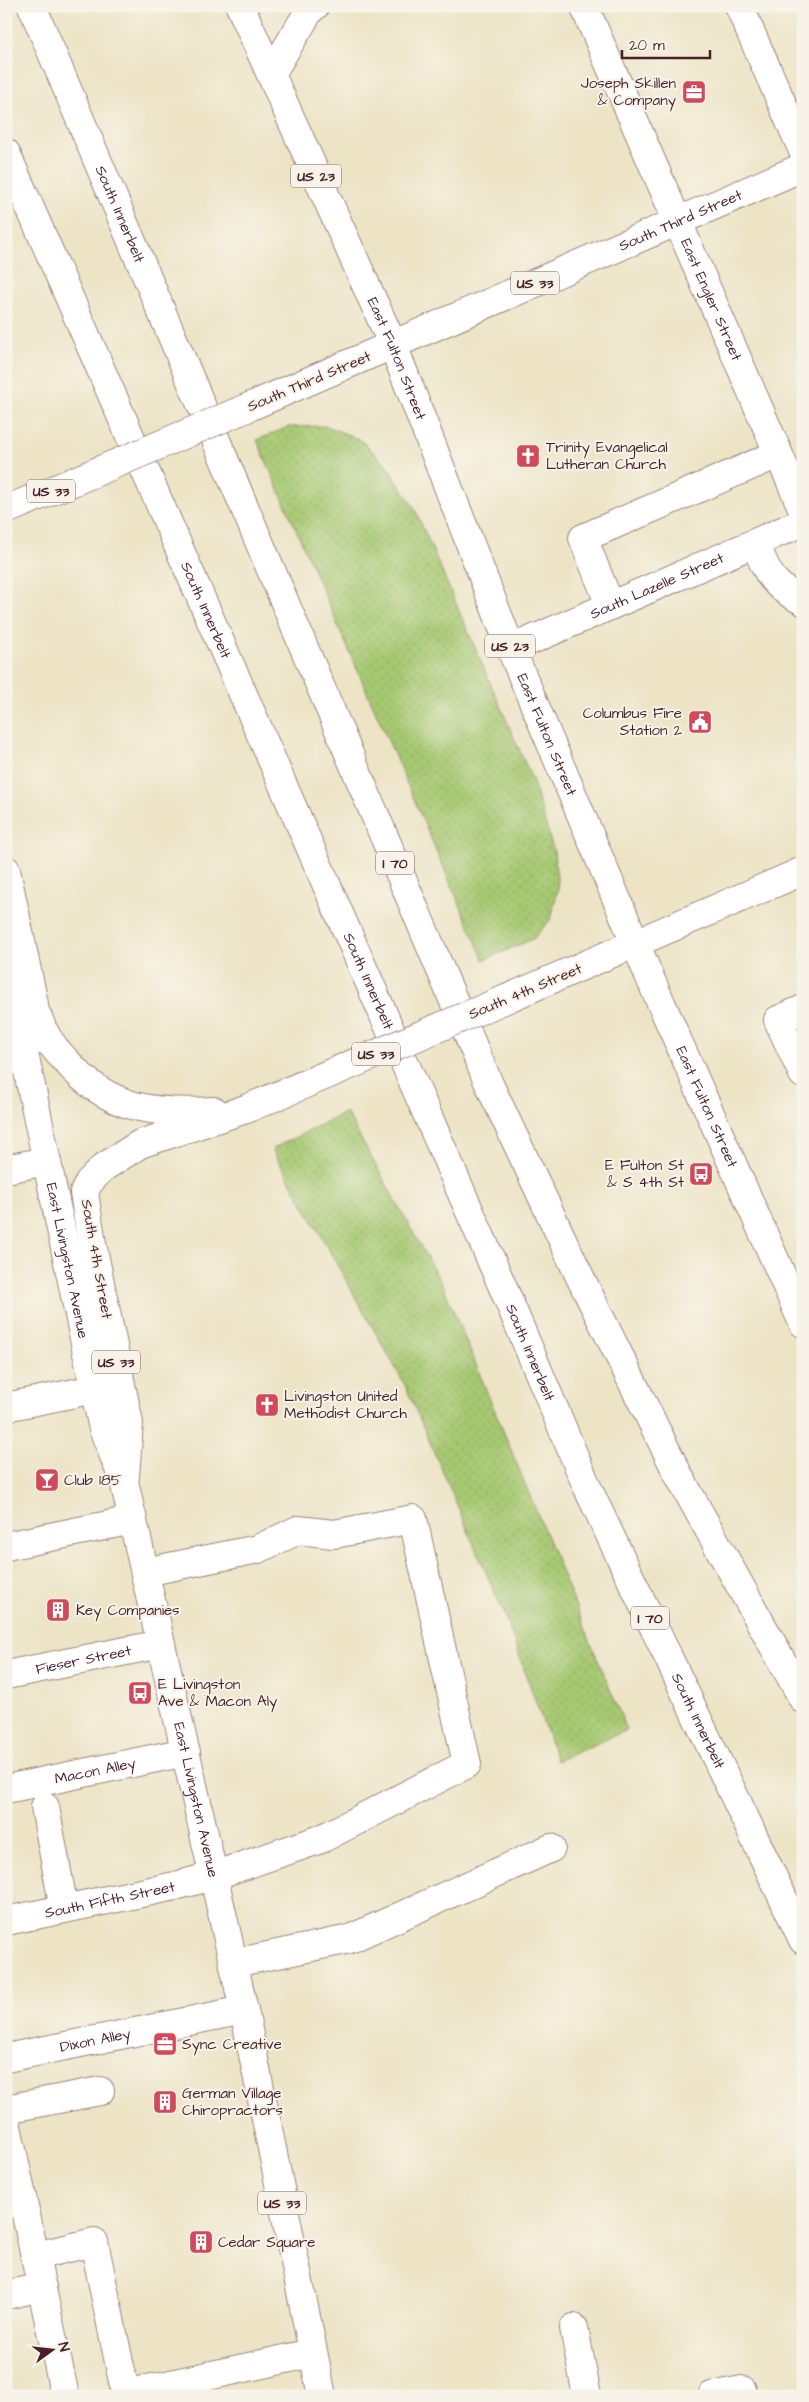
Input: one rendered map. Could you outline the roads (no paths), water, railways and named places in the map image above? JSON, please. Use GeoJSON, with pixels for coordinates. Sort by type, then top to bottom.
{"type":"FeatureCollection","features":[{"type":"Feature","properties":{"kind":"main road","name":"South Innerbelt"},"geometry":{"type":"LineString","coordinates":[[32,6],[489,1084],[580,1279],[679,1476],[803,1699]]}},
{"type":"Feature","properties":{"kind":"main road","name":"East Fulton Street"},"geometry":{"type":"LineString","coordinates":[[240,6],[393,345],[511,649],[636,944],[803,1323]]}},
{"type":"Feature","properties":{"kind":"main road"},"geometry":{"type":"LineString","coordinates":[[271,74],[311,8],[315,6]]}},
{"type":"Feature","properties":{"kind":"main road","name":"East Engler Street"},"geometry":{"type":"LineString","coordinates":[[584,6],[803,510]]}},
{"type":"Feature","properties":{"kind":"main road"},"geometry":{"type":"LineString","coordinates":[[739,6],[803,151]]}},
{"type":"Feature","properties":{"kind":"main road","name":"South Innerbelt"},"geometry":{"type":"LineString","coordinates":[[6,153],[489,1256],[588,1489],[803,1940]]}},
{"type":"Feature","properties":{"kind":"main road","name":"South Third Street"},"geometry":{"type":"LineString","coordinates":[[6,510],[803,167]]}},
{"type":"Feature","properties":{"kind":"main road"},"geometry":{"type":"LineString","coordinates":[[610,605],[583,538],[778,454]]}},
{"type":"Feature","properties":{"kind":"main road","name":"South Lazelle Street"},"geometry":{"type":"LineString","coordinates":[[511,649],[803,522]]}},
{"type":"Feature","properties":{"kind":"main road"},"geometry":{"type":"LineString","coordinates":[[755,543],[768,573],[779,588],[803,601]]}},
{"type":"Feature","properties":{"kind":"main road","name":"East Livingston Avenue"},"geometry":{"type":"LineString","coordinates":[[6,870],[34,1004],[46,1101],[45,1155]]}},
{"type":"Feature","properties":{"kind":"main road","name":"South 4th Street"},"geometry":{"type":"LineString","coordinates":[[124,1481],[129,1423],[92,1244],[84,1193],[89,1182],[104,1167],[140,1144],[246,1109],[636,944],[803,871]]}},
{"type":"Feature","properties":{"kind":"main road","name":"East Livingston Avenue"},"geometry":{"type":"LineString","coordinates":[[6,967],[13,1036],[45,1155],[102,1429],[124,1481],[234,1963],[322,2396]]}},
{"type":"Feature","properties":{"kind":"main road","name":"South 4th Street"},"geometry":{"type":"LineString","coordinates":[[34,1004],[40,1023],[61,1056],[91,1086],[121,1103],[157,1111],[198,1112],[246,1109]]}},
{"type":"Feature","properties":{"kind":"main road"},"geometry":{"type":"LineString","coordinates":[[803,1009],[778,1020],[803,1074]]}},
{"type":"Feature","properties":{"kind":"main road"},"geometry":{"type":"LineString","coordinates":[[6,1169],[45,1155]]}},
{"type":"Feature","properties":{"kind":"main road"},"geometry":{"type":"LineString","coordinates":[[6,1407],[95,1388]]}},
{"type":"Feature","properties":{"kind":"main road","name":"South Fifth Street"},"geometry":{"type":"LineString","coordinates":[[6,1921],[175,1886],[213,1876],[321,1839],[467,1764],[412,1519],[334,1534],[298,1530],[258,1550],[145,1572]]}},
{"type":"Feature","properties":{"kind":"main road"},"geometry":{"type":"LineString","coordinates":[[6,1546],[133,1520]]}},
{"type":"Feature","properties":{"kind":"main road","name":"Fieser Street"},"geometry":{"type":"LineString","coordinates":[[6,1675],[161,1644]]}},
{"type":"Feature","properties":{"kind":"main road","name":"Macon Alley"},"geometry":{"type":"LineString","coordinates":[[6,1789],[186,1752]]}},
{"type":"Feature","properties":{"kind":"main road"},"geometry":{"type":"LineString","coordinates":[[45,1807],[64,1909]]}},
{"type":"Feature","properties":{"kind":"main road"},"geometry":{"type":"LineString","coordinates":[[234,1963],[350,1939],[551,1848]]}},
{"type":"Feature","properties":{"kind":"main road","name":"Dixon Alley"},"geometry":{"type":"LineString","coordinates":[[6,2058],[244,2010]]}},
{"type":"Feature","properties":{"kind":"main road"},"geometry":{"type":"LineString","coordinates":[[6,2109],[100,2091]]}},
{"type":"Feature","properties":{"kind":"main road"},"geometry":{"type":"LineString","coordinates":[[6,2122],[65,2396]]}},
{"type":"Feature","properties":{"kind":"main road"},"geometry":{"type":"LineString","coordinates":[[35,2256],[94,2242],[125,2395],[313,2354]]}},
{"type":"Feature","properties":{"kind":"main road"},"geometry":{"type":"LineString","coordinates":[[6,2294],[42,2287]]}},
{"type":"Feature","properties":{"kind":"main road"},"geometry":{"type":"LineString","coordinates":[[574,2328],[587,2396]]}},
{"type":"Feature","properties":{"kind":"main road"},"geometry":{"type":"LineString","coordinates":[[712,2396],[742,2390]]}},
{"type":"Feature","properties":{"kind":"place","name":"Joseph Skillen & Company"},"geometry":{"type":"Point","coordinates":[694,92]}},
{"type":"Feature","properties":{"kind":"place","name":"Trinity Evangelical Lutheran Church"},"geometry":{"type":"Point","coordinates":[528,456]}},
{"type":"Feature","properties":{"kind":"place","name":"Columbus Fire Station 2"},"geometry":{"type":"Point","coordinates":[700,722]}},
{"type":"Feature","properties":{"kind":"place","name":"E Fulton St & S 4th St"},"geometry":{"type":"Point","coordinates":[701,1174]}},
{"type":"Feature","properties":{"kind":"place","name":"Livingston United Methodist Church"},"geometry":{"type":"Point","coordinates":[267,1405]}},
{"type":"Feature","properties":{"kind":"place","name":"Club 185"},"geometry":{"type":"Point","coordinates":[47,1480]}},
{"type":"Feature","properties":{"kind":"place","name":"Key Companies"},"geometry":{"type":"Point","coordinates":[58,1610]}},
{"type":"Feature","properties":{"kind":"place","name":"E Livingston Ave & Macon Aly"},"geometry":{"type":"Point","coordinates":[140,1693]}},
{"type":"Feature","properties":{"kind":"place","name":"Sync Creative"},"geometry":{"type":"Point","coordinates":[165,2044]}},
{"type":"Feature","properties":{"kind":"place","name":"German Village Chiropractors"},"geometry":{"type":"Point","coordinates":[165,2102]}},
{"type":"Feature","properties":{"kind":"place","name":"Cedar Square"},"geometry":{"type":"Point","coordinates":[201,2242]}}]}
